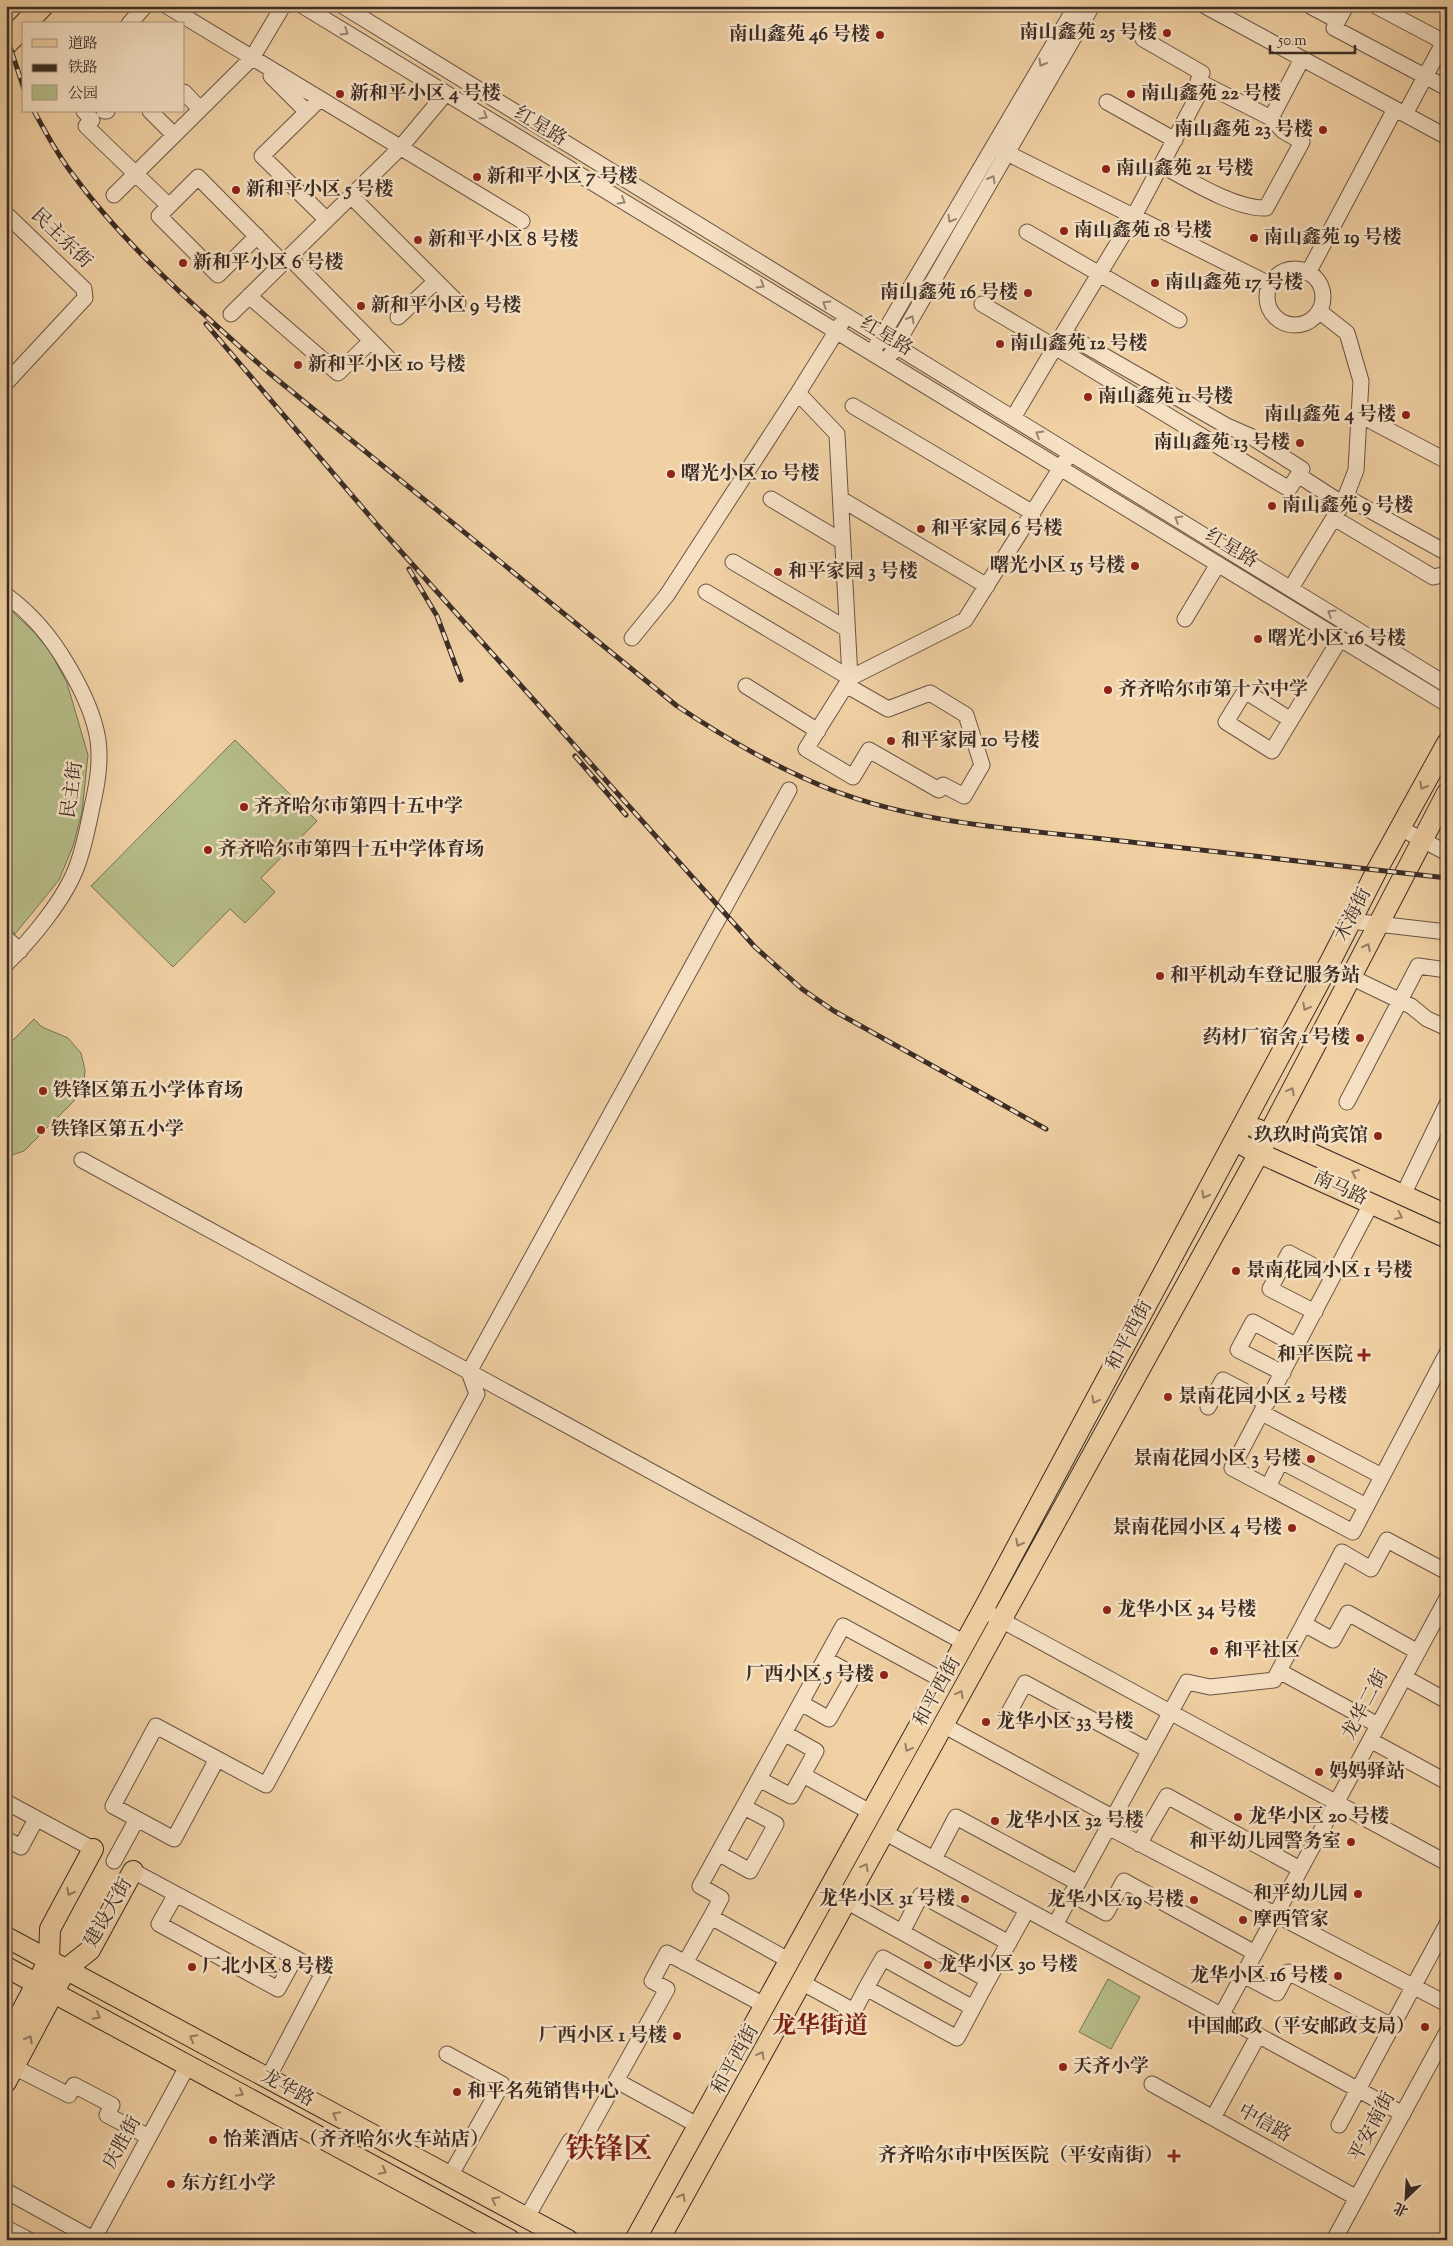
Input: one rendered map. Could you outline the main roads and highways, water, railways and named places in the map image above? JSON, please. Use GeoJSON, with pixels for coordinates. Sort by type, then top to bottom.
{"type":"FeatureCollection","features":[{"type":"Feature","properties":{"kind":"highway"},"geometry":{"type":"LineString","coordinates":[[28,22],[42,6]]}},
{"type":"Feature","properties":{"kind":"highway"},"geometry":{"type":"LineString","coordinates":[[6,44],[22,28]]}},
{"type":"Feature","properties":{"kind":"main road","name":"木海街"},"geometry":{"type":"LineString","coordinates":[[1233,1141],[1447,743]]}},
{"type":"Feature","properties":{"kind":"main road","name":"木海街"},"geometry":{"type":"LineString","coordinates":[[1259,1153],[1447,793]]}},
{"type":"Feature","properties":{"kind":"main road","name":"南马路"},"geometry":{"type":"LineString","coordinates":[[1243,1123],[1447,1214]]}},
{"type":"Feature","properties":{"kind":"main road","name":"南马路"},"geometry":{"type":"LineString","coordinates":[[1233,1141],[1447,1238]]}},
{"type":"Feature","properties":{"kind":"main road","name":"和平西街"},"geometry":{"type":"LineString","coordinates":[[635,2240],[766,2006],[983,1610],[1233,1141]]}},
{"type":"Feature","properties":{"kind":"main road","name":"和平西街"},"geometry":{"type":"LineString","coordinates":[[658,2240],[1259,1153]]}},
{"type":"Feature","properties":{"kind":"main road","name":"建设大街"},"geometry":{"type":"LineString","coordinates":[[58,1965],[50,1929],[93,1849]]}},
{"type":"Feature","properties":{"kind":"main road","name":"建设大街"},"geometry":{"type":"LineString","coordinates":[[6,2041],[45,1988],[58,1965],[90,1950],[133,1871]]}},
{"type":"Feature","properties":{"kind":"main road","name":"龙华路"},"geometry":{"type":"LineString","coordinates":[[6,1937],[568,2240]]}},
{"type":"Feature","properties":{"kind":"main road","name":"龙华路"},"geometry":{"type":"LineString","coordinates":[[6,1967],[510,2240]]}},
{"type":"Feature","properties":{"kind":"main road","name":"建设大街"},"geometry":{"type":"LineString","coordinates":[[10,2074],[45,1988]]}},
{"type":"Feature","properties":{"kind":"railway"},"geometry":{"type":"LineString","coordinates":[[6,35],[22,83]]}},
{"type":"Feature","properties":{"kind":"railway"},"geometry":{"type":"LineString","coordinates":[[35,112],[68,168],[117,228],[191,303],[243,350],[677,706],[752,752],[832,790],[898,810],[932,817],[1001,828],[1447,878]]}},
{"type":"Feature","properties":{"kind":"railway"},"geometry":{"type":"LineString","coordinates":[[206,324],[379,527],[755,947],[802,989],[834,1011],[1046,1129]]}},
{"type":"Feature","properties":{"kind":"railway"},"geometry":{"type":"LineString","coordinates":[[409,569],[437,616],[461,680]]}},
{"type":"Feature","properties":{"kind":"railway"},"geometry":{"type":"LineString","coordinates":[[575,756],[626,815]]}},
{"type":"Feature","properties":{"kind":"place","name":"南山鑫苑 25 号楼"},"geometry":{"type":"Point","coordinates":[1167,33]}},
{"type":"Feature","properties":{"kind":"place","name":"南山鑫苑 46 号楼"},"geometry":{"type":"Point","coordinates":[880,35]}},
{"type":"Feature","properties":{"kind":"place","name":"新和平小区 4 号楼"},"geometry":{"type":"Point","coordinates":[340,94]}},
{"type":"Feature","properties":{"kind":"place","name":"南山鑫苑 22 号楼"},"geometry":{"type":"Point","coordinates":[1131,94]}},
{"type":"Feature","properties":{"kind":"place","name":"南山鑫苑 23 号楼"},"geometry":{"type":"Point","coordinates":[1323,130]}},
{"type":"Feature","properties":{"kind":"place","name":"南山鑫苑 21 号楼"},"geometry":{"type":"Point","coordinates":[1106,169]}},
{"type":"Feature","properties":{"kind":"place","name":"新和平小区 7 号楼"},"geometry":{"type":"Point","coordinates":[477,177]}},
{"type":"Feature","properties":{"kind":"place","name":"新和平小区 5 号楼"},"geometry":{"type":"Point","coordinates":[236,190]}},
{"type":"Feature","properties":{"kind":"place","name":"南山鑫苑 18 号楼"},"geometry":{"type":"Point","coordinates":[1064,231]}},
{"type":"Feature","properties":{"kind":"place","name":"南山鑫苑 19 号楼"},"geometry":{"type":"Point","coordinates":[1254,238]}},
{"type":"Feature","properties":{"kind":"place","name":"新和平小区 8 号楼"},"geometry":{"type":"Point","coordinates":[418,240]}},
{"type":"Feature","properties":{"kind":"place","name":"新和平小区 6 号楼"},"geometry":{"type":"Point","coordinates":[183,263]}},
{"type":"Feature","properties":{"kind":"place","name":"南山鑫苑 17 号楼"},"geometry":{"type":"Point","coordinates":[1155,283]}},
{"type":"Feature","properties":{"kind":"place","name":"南山鑫苑 16 号楼"},"geometry":{"type":"Point","coordinates":[1028,293]}},
{"type":"Feature","properties":{"kind":"place","name":"新和平小区 9 号楼"},"geometry":{"type":"Point","coordinates":[361,306]}},
{"type":"Feature","properties":{"kind":"place","name":"南山鑫苑 12 号楼"},"geometry":{"type":"Point","coordinates":[1000,344]}},
{"type":"Feature","properties":{"kind":"place","name":"新和平小区 10 号楼"},"geometry":{"type":"Point","coordinates":[298,365]}},
{"type":"Feature","properties":{"kind":"place","name":"南山鑫苑 11 号楼"},"geometry":{"type":"Point","coordinates":[1088,397]}},
{"type":"Feature","properties":{"kind":"place","name":"南山鑫苑 4 号楼"},"geometry":{"type":"Point","coordinates":[1406,415]}},
{"type":"Feature","properties":{"kind":"place","name":"南山鑫苑 13 号楼"},"geometry":{"type":"Point","coordinates":[1300,443]}},
{"type":"Feature","properties":{"kind":"place","name":"曙光小区 10 号楼"},"geometry":{"type":"Point","coordinates":[671,474]}},
{"type":"Feature","properties":{"kind":"place","name":"南山鑫苑 9 号楼"},"geometry":{"type":"Point","coordinates":[1272,506]}},
{"type":"Feature","properties":{"kind":"place","name":"和平家园 6 号楼"},"geometry":{"type":"Point","coordinates":[921,529]}},
{"type":"Feature","properties":{"kind":"place","name":"曙光小区 15 号楼"},"geometry":{"type":"Point","coordinates":[1135,566]}},
{"type":"Feature","properties":{"kind":"place","name":"和平家园 3 号楼"},"geometry":{"type":"Point","coordinates":[778,572]}},
{"type":"Feature","properties":{"kind":"place","name":"曙光小区 16 号楼"},"geometry":{"type":"Point","coordinates":[1258,639]}},
{"type":"Feature","properties":{"kind":"place","name":"齐齐哈尔市第十六中学"},"geometry":{"type":"Point","coordinates":[1108,690]}},
{"type":"Feature","properties":{"kind":"place","name":"和平家园 10 号楼"},"geometry":{"type":"Point","coordinates":[891,741]}},
{"type":"Feature","properties":{"kind":"place","name":"齐齐哈尔市第四十五中学"},"geometry":{"type":"Point","coordinates":[244,807]}},
{"type":"Feature","properties":{"kind":"place","name":"齐齐哈尔市第四十五中学体育场"},"geometry":{"type":"Point","coordinates":[208,850]}},
{"type":"Feature","properties":{"kind":"place","name":"和平机动车登记服务站"},"geometry":{"type":"Point","coordinates":[1160,976]}},
{"type":"Feature","properties":{"kind":"place","name":"药材厂宿舍 1 号楼"},"geometry":{"type":"Point","coordinates":[1360,1038]}},
{"type":"Feature","properties":{"kind":"place","name":"铁锋区第五小学体育场"},"geometry":{"type":"Point","coordinates":[43,1091]}},
{"type":"Feature","properties":{"kind":"place","name":"铁锋区第五小学"},"geometry":{"type":"Point","coordinates":[41,1130]}},
{"type":"Feature","properties":{"kind":"place","name":"玖玖时尚宾馆"},"geometry":{"type":"Point","coordinates":[1378,1136]}},
{"type":"Feature","properties":{"kind":"place","name":"景南花园小区 1 号楼"},"geometry":{"type":"Point","coordinates":[1236,1271]}},
{"type":"Feature","properties":{"kind":"place","name":"和平医院"},"geometry":{"type":"Point","coordinates":[1364,1355]}},
{"type":"Feature","properties":{"kind":"place","name":"景南花园小区 2 号楼"},"geometry":{"type":"Point","coordinates":[1168,1397]}},
{"type":"Feature","properties":{"kind":"place","name":"景南花园小区 3 号楼"},"geometry":{"type":"Point","coordinates":[1311,1459]}},
{"type":"Feature","properties":{"kind":"place","name":"景南花园小区 4 号楼"},"geometry":{"type":"Point","coordinates":[1292,1528]}},
{"type":"Feature","properties":{"kind":"place","name":"龙华小区 34 号楼"},"geometry":{"type":"Point","coordinates":[1107,1610]}},
{"type":"Feature","properties":{"kind":"place","name":"和平社区"},"geometry":{"type":"Point","coordinates":[1214,1651]}},
{"type":"Feature","properties":{"kind":"place","name":"厂西小区 5 号楼"},"geometry":{"type":"Point","coordinates":[884,1675]}},
{"type":"Feature","properties":{"kind":"place","name":"龙华小区 33 号楼"},"geometry":{"type":"Point","coordinates":[986,1722]}},
{"type":"Feature","properties":{"kind":"place","name":"妈妈驿站"},"geometry":{"type":"Point","coordinates":[1319,1772]}},
{"type":"Feature","properties":{"kind":"place","name":"龙华小区 20 号楼"},"geometry":{"type":"Point","coordinates":[1238,1817]}},
{"type":"Feature","properties":{"kind":"place","name":"龙华小区 32 号楼"},"geometry":{"type":"Point","coordinates":[995,1821]}},
{"type":"Feature","properties":{"kind":"place","name":"和平幼儿园警务室"},"geometry":{"type":"Point","coordinates":[1351,1842]}},
{"type":"Feature","properties":{"kind":"place","name":"和平幼儿园"},"geometry":{"type":"Point","coordinates":[1358,1894]}},
{"type":"Feature","properties":{"kind":"place","name":"龙华小区 31 号楼"},"geometry":{"type":"Point","coordinates":[965,1899]}},
{"type":"Feature","properties":{"kind":"place","name":"龙华小区 19 号楼"},"geometry":{"type":"Point","coordinates":[1194,1900]}},
{"type":"Feature","properties":{"kind":"place","name":"摩西管家"},"geometry":{"type":"Point","coordinates":[1243,1920]}},
{"type":"Feature","properties":{"kind":"place","name":"龙华小区 30 号楼"},"geometry":{"type":"Point","coordinates":[928,1965]}},
{"type":"Feature","properties":{"kind":"place","name":"厂北小区 8 号楼"},"geometry":{"type":"Point","coordinates":[192,1967]}},
{"type":"Feature","properties":{"kind":"place","name":"龙华小区 16 号楼"},"geometry":{"type":"Point","coordinates":[1338,1976]}},
{"type":"Feature","properties":{"kind":"place","name":"中国邮政（平安邮政支局）"},"geometry":{"type":"Point","coordinates":[1425,2027]}},
{"type":"Feature","properties":{"kind":"place","name":"厂西小区 1 号楼"},"geometry":{"type":"Point","coordinates":[677,2036]}},
{"type":"Feature","properties":{"kind":"place","name":"天齐小学"},"geometry":{"type":"Point","coordinates":[1063,2067]}},
{"type":"Feature","properties":{"kind":"place","name":"和平名苑销售中心"},"geometry":{"type":"Point","coordinates":[457,2092]}},
{"type":"Feature","properties":{"kind":"place","name":"怡莱酒店（齐齐哈尔火车站店）"},"geometry":{"type":"Point","coordinates":[213,2140]}},
{"type":"Feature","properties":{"kind":"place","name":"齐齐哈尔市中医医院（平安南街）"},"geometry":{"type":"Point","coordinates":[1174,2156]}},
{"type":"Feature","properties":{"kind":"place","name":"东方红小学"},"geometry":{"type":"Point","coordinates":[171,2184]}},
{"type":"Feature","properties":{"kind":"district","name":"龙华街道"},"geometry":{"type":"Point","coordinates":[820,2027]}},
{"type":"Feature","properties":{"kind":"district","name":"铁锋区"},"geometry":{"type":"Point","coordinates":[609,2151]}}]}
